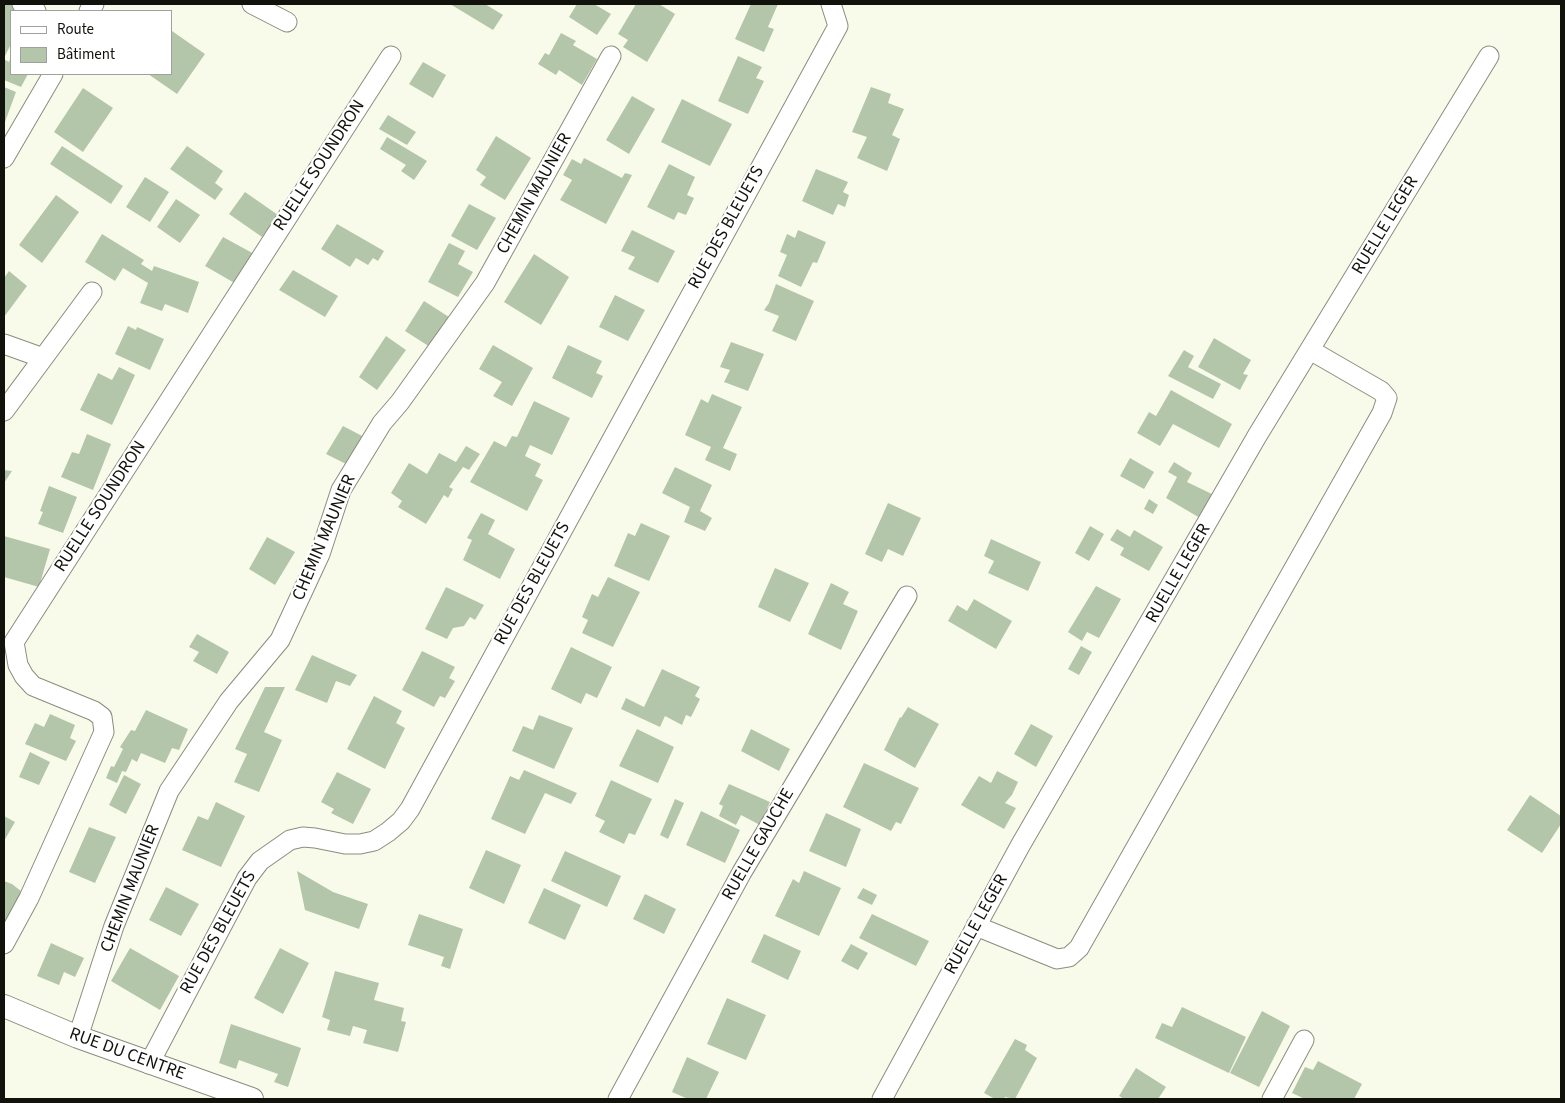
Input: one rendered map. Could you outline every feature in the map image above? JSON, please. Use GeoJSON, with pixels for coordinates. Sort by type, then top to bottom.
{"type":"FeatureCollection","features":[{"type":"Feature","properties":{"kind":"street"},"geometry":{"type":"LineString","coordinates":[[22,4],[34,10]]}},
{"type":"Feature","properties":{"kind":"street"},"geometry":{"type":"LineString","coordinates":[[252,4],[287,22]]}},
{"type":"Feature","properties":{"kind":"street","name":"RUE DES BLEUETS"},"geometry":{"type":"LineString","coordinates":[[149,1064],[247,878],[260,861],[290,840],[303,837],[345,844],[360,844],[374,841],[395,827],[410,809],[838,26],[831,4]]}},
{"type":"Feature","properties":{"kind":"street","name":"RUELLE SOUNDRON"},"geometry":{"type":"LineString","coordinates":[[4,944],[28,898],[104,732],[102,717],[94,711],[33,686],[24,676],[18,665],[14,642],[390,56]]}},
{"type":"Feature","properties":{"kind":"street","name":"CHEMIN MAUNIER"},"geometry":{"type":"LineString","coordinates":[[78,1037],[114,926],[169,791],[229,701],[280,640],[320,554],[341,490],[382,423],[400,402],[485,283],[612,56]]}},
{"type":"Feature","properties":{"kind":"street","name":"RUELLE LEGER"},"geometry":{"type":"LineString","coordinates":[[882,1099],[1020,846],[1257,436],[1489,56]]}},
{"type":"Feature","properties":{"kind":"street"},"geometry":{"type":"LineString","coordinates":[[4,158],[52,75]]}},
{"type":"Feature","properties":{"kind":"street"},"geometry":{"type":"LineString","coordinates":[[4,411],[92,292]]}},
{"type":"Feature","properties":{"kind":"street"},"geometry":{"type":"LineString","coordinates":[[4,344],[43,358]]}},
{"type":"Feature","properties":{"kind":"street"},"geometry":{"type":"LineString","coordinates":[[976,926],[1057,959],[1069,957],[1079,948],[1382,413],[1387,398],[1380,391],[1310,350]]}},
{"type":"Feature","properties":{"kind":"street","name":"RUELLE GAUCHE"},"geometry":{"type":"LineString","coordinates":[[618,1099],[742,872],[907,596]]}},
{"type":"Feature","properties":{"kind":"street","name":"RUE DU CENTRE"},"geometry":{"type":"LineString","coordinates":[[4,1006],[149,1064],[252,1099]]}},
{"type":"Feature","properties":{"kind":"street"},"geometry":{"type":"LineString","coordinates":[[1272,1099],[1304,1040]]}},
{"type":"Feature","properties":{"kind":"building"},"geometry":{"type":"Polygon","coordinates":[[[4,4],[11,4],[22,10],[10,10],[10,46],[4,58],[4,4]]]}},
{"type":"Feature","properties":{"kind":"building"},"geometry":{"type":"Polygon","coordinates":[[[450,4],[485,4],[503,15],[493,30],[450,4]]]}},
{"type":"Feature","properties":{"kind":"building"},"geometry":{"type":"Polygon","coordinates":[[[577,4],[594,4],[611,14],[597,35],[569,17],[577,4]]]}},
{"type":"Feature","properties":{"kind":"building"},"geometry":{"type":"Polygon","coordinates":[[[636,4],[659,4],[675,14],[647,62],[623,47],[628,40],[618,34],[636,4]]]}},
{"type":"Feature","properties":{"kind":"building"},"geometry":{"type":"Polygon","coordinates":[[[751,4],[778,4],[768,27],[774,29],[764,52],[735,39],[751,4]]]}},
{"type":"Feature","properties":{"kind":"building"},"geometry":{"type":"Polygon","coordinates":[[[172,31],[205,54],[177,94],[149,75],[172,75],[172,31]]]}},
{"type":"Feature","properties":{"kind":"building"},"geometry":{"type":"Polygon","coordinates":[[[561,33],[576,41],[573,45],[597,59],[582,85],[559,70],[556,75],[538,64],[545,53],[549,55],[561,33]]]}},
{"type":"Feature","properties":{"kind":"building"},"geometry":{"type":"Polygon","coordinates":[[[738,56],[762,67],[756,78],[764,81],[748,114],[718,101],[738,56]]]}},
{"type":"Feature","properties":{"kind":"building"},"geometry":{"type":"Polygon","coordinates":[[[4,59],[9,62],[10,59],[10,75],[27,75],[21,87],[4,80],[4,59]]]}},
{"type":"Feature","properties":{"kind":"building"},"geometry":{"type":"Polygon","coordinates":[[[423,62],[446,75],[433,98],[409,84],[423,62]]]}},
{"type":"Feature","properties":{"kind":"building"},"geometry":{"type":"Polygon","coordinates":[[[4,87],[16,92],[5,122],[4,122],[4,87]]]}},
{"type":"Feature","properties":{"kind":"building"},"geometry":{"type":"Polygon","coordinates":[[[871,87],[891,94],[888,103],[904,109],[892,135],[900,139],[887,171],[857,158],[867,137],[852,132],[871,87]]]}},
{"type":"Feature","properties":{"kind":"building"},"geometry":{"type":"Polygon","coordinates":[[[83,88],[113,108],[83,152],[54,132],[83,88]]]}},
{"type":"Feature","properties":{"kind":"building"},"geometry":{"type":"Polygon","coordinates":[[[632,96],[655,109],[629,154],[606,140],[632,96]]]}},
{"type":"Feature","properties":{"kind":"building"},"geometry":{"type":"Polygon","coordinates":[[[682,99],[732,124],[710,166],[661,142],[682,99]]]}},
{"type":"Feature","properties":{"kind":"building"},"geometry":{"type":"Polygon","coordinates":[[[388,115],[416,132],[407,145],[379,129],[388,115]]]}},
{"type":"Feature","properties":{"kind":"building"},"geometry":{"type":"Polygon","coordinates":[[[496,136],[531,158],[505,200],[480,185],[486,177],[476,170],[496,136]]]}},
{"type":"Feature","properties":{"kind":"building"},"geometry":{"type":"Polygon","coordinates":[[[387,137],[427,161],[414,180],[401,171],[406,165],[380,149],[387,137]]]}},
{"type":"Feature","properties":{"kind":"building"},"geometry":{"type":"Polygon","coordinates":[[[62,146],[123,186],[111,204],[50,164],[62,146]]]}},
{"type":"Feature","properties":{"kind":"building"},"geometry":{"type":"Polygon","coordinates":[[[187,146],[223,171],[215,183],[223,189],[215,200],[170,169],[187,146]]]}},
{"type":"Feature","properties":{"kind":"building"},"geometry":{"type":"Polygon","coordinates":[[[584,158],[622,178],[625,173],[632,175],[606,224],[560,200],[572,180],[563,175],[572,159],[581,164],[584,158]]]}},
{"type":"Feature","properties":{"kind":"building"},"geometry":{"type":"Polygon","coordinates":[[[669,164],[695,177],[687,195],[694,198],[686,215],[678,212],[674,220],[647,207],[669,164]]]}},
{"type":"Feature","properties":{"kind":"building"},"geometry":{"type":"Polygon","coordinates":[[[816,169],[848,182],[843,192],[849,195],[845,207],[838,204],[833,215],[802,201],[816,169]]]}},
{"type":"Feature","properties":{"kind":"building"},"geometry":{"type":"Polygon","coordinates":[[[145,177],[169,192],[150,222],[126,207],[145,177]]]}},
{"type":"Feature","properties":{"kind":"building"},"geometry":{"type":"Polygon","coordinates":[[[245,192],[278,215],[262,237],[229,214],[245,192]]]}},
{"type":"Feature","properties":{"kind":"building"},"geometry":{"type":"Polygon","coordinates":[[[56,195],[79,212],[42,263],[19,245],[56,195]]]}},
{"type":"Feature","properties":{"kind":"building"},"geometry":{"type":"Polygon","coordinates":[[[176,199],[200,215],[180,243],[157,227],[176,199]]]}},
{"type":"Feature","properties":{"kind":"building"},"geometry":{"type":"Polygon","coordinates":[[[469,204],[496,218],[477,250],[451,236],[469,204]]]}},
{"type":"Feature","properties":{"kind":"building"},"geometry":{"type":"Polygon","coordinates":[[[337,224],[384,251],[378,261],[373,258],[368,265],[356,258],[350,267],[321,249],[337,224]]]}},
{"type":"Feature","properties":{"kind":"building"},"geometry":{"type":"Polygon","coordinates":[[[632,230],[675,251],[658,283],[628,269],[635,257],[621,251],[632,230]]]}},
{"type":"Feature","properties":{"kind":"building"},"geometry":{"type":"Polygon","coordinates":[[[798,230],[826,242],[817,263],[813,262],[801,287],[778,276],[787,255],[780,252],[787,234],[795,238],[798,230]]]}},
{"type":"Feature","properties":{"kind":"building"},"geometry":{"type":"Polygon","coordinates":[[[102,234],[144,260],[141,264],[152,271],[154,266],[199,282],[188,313],[165,304],[162,311],[140,303],[148,283],[123,268],[115,281],[85,262],[102,234]]]}},
{"type":"Feature","properties":{"kind":"building"},"geometry":{"type":"Polygon","coordinates":[[[223,237],[256,255],[238,285],[205,266],[223,237]]]}},
{"type":"Feature","properties":{"kind":"building"},"geometry":{"type":"Polygon","coordinates":[[[449,243],[465,251],[458,264],[473,272],[458,297],[428,282],[449,243]]]}},
{"type":"Feature","properties":{"kind":"building"},"geometry":{"type":"Polygon","coordinates":[[[534,254],[569,277],[541,325],[504,302],[534,254]]]}},
{"type":"Feature","properties":{"kind":"building"},"geometry":{"type":"Polygon","coordinates":[[[293,270],[338,296],[325,317],[279,290],[293,270]]]}},
{"type":"Feature","properties":{"kind":"building"},"geometry":{"type":"Polygon","coordinates":[[[9,271],[27,286],[4,317],[4,278],[9,271]]]}},
{"type":"Feature","properties":{"kind":"building"},"geometry":{"type":"Polygon","coordinates":[[[776,284],[814,301],[796,341],[772,331],[779,316],[764,310],[769,303],[776,284]]]}},
{"type":"Feature","properties":{"kind":"building"},"geometry":{"type":"Polygon","coordinates":[[[615,295],[645,310],[628,341],[599,327],[615,295]]]}},
{"type":"Feature","properties":{"kind":"building"},"geometry":{"type":"Polygon","coordinates":[[[424,301],[449,317],[430,347],[405,331],[424,301]]]}},
{"type":"Feature","properties":{"kind":"building"},"geometry":{"type":"Polygon","coordinates":[[[128,326],[136,330],[137,327],[164,339],[150,370],[115,354],[128,326]]]}},
{"type":"Feature","properties":{"kind":"building"},"geometry":{"type":"Polygon","coordinates":[[[386,336],[406,350],[377,390],[359,377],[386,336]]]}},
{"type":"Feature","properties":{"kind":"building"},"geometry":{"type":"Polygon","coordinates":[[[1214,338],[1251,360],[1243,374],[1248,375],[1240,390],[1198,367],[1214,338]]]}},
{"type":"Feature","properties":{"kind":"building"},"geometry":{"type":"Polygon","coordinates":[[[731,342],[764,354],[748,391],[724,382],[730,370],[720,367],[731,342]]]}},
{"type":"Feature","properties":{"kind":"building"},"geometry":{"type":"Polygon","coordinates":[[[493,345],[533,368],[512,406],[493,396],[502,382],[479,369],[493,345]]]}},
{"type":"Feature","properties":{"kind":"building"},"geometry":{"type":"Polygon","coordinates":[[[568,345],[602,361],[596,373],[603,376],[592,398],[552,378],[568,345]]]}},
{"type":"Feature","properties":{"kind":"building"},"geometry":{"type":"Polygon","coordinates":[[[1184,350],[1194,356],[1188,367],[1221,384],[1213,399],[1168,376],[1184,350]]]}},
{"type":"Feature","properties":{"kind":"building"},"geometry":{"type":"Polygon","coordinates":[[[119,367],[135,375],[112,425],[80,410],[98,373],[112,380],[119,367]]]}},
{"type":"Feature","properties":{"kind":"building"},"geometry":{"type":"Polygon","coordinates":[[[1171,390],[1232,424],[1219,448],[1173,424],[1160,446],[1137,433],[1149,412],[1156,416],[1171,390]]]}},
{"type":"Feature","properties":{"kind":"building"},"geometry":{"type":"Polygon","coordinates":[[[712,394],[742,407],[723,448],[737,454],[730,471],[705,460],[711,447],[685,435],[701,399],[708,403],[712,394]]]}},
{"type":"Feature","properties":{"kind":"building"},"geometry":{"type":"Polygon","coordinates":[[[534,401],[570,418],[552,455],[530,445],[525,456],[541,464],[535,476],[543,480],[527,511],[470,482],[494,441],[506,447],[512,436],[517,437],[534,401]]]}},
{"type":"Feature","properties":{"kind":"building"},"geometry":{"type":"Polygon","coordinates":[[[343,426],[368,439],[352,467],[326,454],[343,426]]]}},
{"type":"Feature","properties":{"kind":"building"},"geometry":{"type":"Polygon","coordinates":[[[87,434],[111,444],[93,490],[61,477],[72,452],[79,454],[87,434]]]}},
{"type":"Feature","properties":{"kind":"building"},"geometry":{"type":"Polygon","coordinates":[[[466,446],[480,454],[469,470],[463,467],[449,487],[453,489],[448,498],[444,495],[426,524],[398,507],[402,501],[391,493],[409,463],[427,474],[439,453],[456,462],[466,446]]]}},
{"type":"Feature","properties":{"kind":"building"},"geometry":{"type":"Polygon","coordinates":[[[1130,458],[1154,472],[1144,489],[1120,476],[1130,458]]]}},
{"type":"Feature","properties":{"kind":"building"},"geometry":{"type":"Polygon","coordinates":[[[1174,462],[1192,473],[1187,482],[1214,495],[1200,518],[1166,498],[1177,477],[1168,472],[1174,462]]]}},
{"type":"Feature","properties":{"kind":"building"},"geometry":{"type":"Polygon","coordinates":[[[675,467],[712,485],[700,511],[712,518],[705,531],[684,522],[690,507],[662,493],[675,467]]]}},
{"type":"Feature","properties":{"kind":"building"},"geometry":{"type":"Polygon","coordinates":[[[4,470],[12,471],[4,483],[4,470]]]}},
{"type":"Feature","properties":{"kind":"building"},"geometry":{"type":"Polygon","coordinates":[[[49,486],[77,497],[63,533],[38,524],[43,512],[40,511],[49,486]]]}},
{"type":"Feature","properties":{"kind":"building"},"geometry":{"type":"Polygon","coordinates":[[[1149,499],[1158,505],[1153,514],[1144,509],[1149,499]]]}},
{"type":"Feature","properties":{"kind":"building"},"geometry":{"type":"Polygon","coordinates":[[[888,503],[921,518],[903,556],[888,549],[882,562],[865,554],[888,503]]]}},
{"type":"Feature","properties":{"kind":"building"},"geometry":{"type":"Polygon","coordinates":[[[481,513],[495,520],[488,534],[515,549],[500,579],[463,560],[472,540],[467,538],[481,513]]]}},
{"type":"Feature","properties":{"kind":"building"},"geometry":{"type":"Polygon","coordinates":[[[641,523],[670,536],[649,581],[614,566],[628,533],[635,536],[641,523]]]}},
{"type":"Feature","properties":{"kind":"building"},"geometry":{"type":"Polygon","coordinates":[[[1090,526],[1104,534],[1089,561],[1075,553],[1090,526]]]}},
{"type":"Feature","properties":{"kind":"building"},"geometry":{"type":"Polygon","coordinates":[[[1117,529],[1130,537],[1134,530],[1163,547],[1149,571],[1120,555],[1124,548],[1110,540],[1117,529]]]}},
{"type":"Feature","properties":{"kind":"building"},"geometry":{"type":"Polygon","coordinates":[[[4,536],[50,549],[39,587],[4,577],[4,536]]]}},
{"type":"Feature","properties":{"kind":"building"},"geometry":{"type":"Polygon","coordinates":[[[267,537],[295,552],[275,585],[249,569],[267,537]]]}},
{"type":"Feature","properties":{"kind":"building"},"geometry":{"type":"Polygon","coordinates":[[[991,539],[1041,562],[1028,591],[988,573],[994,561],[984,556],[991,539]]]}},
{"type":"Feature","properties":{"kind":"building"},"geometry":{"type":"Polygon","coordinates":[[[775,568],[809,583],[790,622],[758,607],[775,568]]]}},
{"type":"Feature","properties":{"kind":"building"},"geometry":{"type":"Polygon","coordinates":[[[608,577],[640,592],[613,647],[582,633],[588,620],[582,617],[592,594],[598,597],[608,577]]]}},
{"type":"Feature","properties":{"kind":"building"},"geometry":{"type":"Polygon","coordinates":[[[831,583],[849,592],[843,604],[858,611],[841,650],[808,634],[831,583]]]}},
{"type":"Feature","properties":{"kind":"building"},"geometry":{"type":"Polygon","coordinates":[[[1096,586],[1121,599],[1099,638],[1087,632],[1082,641],[1068,632],[1096,586]]]}},
{"type":"Feature","properties":{"kind":"building"},"geometry":{"type":"Polygon","coordinates":[[[446,587],[484,605],[475,620],[470,617],[464,626],[453,628],[447,639],[425,629],[446,587]]]}},
{"type":"Feature","properties":{"kind":"building"},"geometry":{"type":"Polygon","coordinates":[[[974,599],[1012,621],[996,649],[948,621],[957,605],[967,611],[974,599]]]}},
{"type":"Feature","properties":{"kind":"building"},"geometry":{"type":"Polygon","coordinates":[[[197,634],[229,652],[217,674],[193,661],[199,652],[189,647],[197,634]]]}},
{"type":"Feature","properties":{"kind":"building"},"geometry":{"type":"Polygon","coordinates":[[[1081,646],[1092,652],[1079,675],[1068,669],[1081,646]]]}},
{"type":"Feature","properties":{"kind":"building"},"geometry":{"type":"Polygon","coordinates":[[[571,647],[612,667],[597,698],[586,693],[581,704],[551,689],[571,647]]]}},
{"type":"Feature","properties":{"kind":"building"},"geometry":{"type":"Polygon","coordinates":[[[422,651],[455,667],[449,678],[455,681],[445,698],[440,696],[434,707],[402,690],[422,651]]]}},
{"type":"Feature","properties":{"kind":"building"},"geometry":{"type":"Polygon","coordinates":[[[312,655],[357,675],[350,686],[336,681],[327,703],[295,690],[312,655]]]}},
{"type":"Feature","properties":{"kind":"building"},"geometry":{"type":"Polygon","coordinates":[[[662,669],[700,687],[695,696],[700,699],[691,717],[686,715],[682,725],[665,716],[660,727],[621,709],[626,698],[644,707],[662,669]]]}},
{"type":"Feature","properties":{"kind":"building"},"geometry":{"type":"Polygon","coordinates":[[[265,687],[285,687],[264,732],[282,740],[259,792],[234,782],[247,754],[235,749],[265,687]]]}},
{"type":"Feature","properties":{"kind":"building"},"geometry":{"type":"Polygon","coordinates":[[[374,696],[402,711],[396,723],[405,728],[385,769],[347,749],[374,696]]]}},
{"type":"Feature","properties":{"kind":"building"},"geometry":{"type":"Polygon","coordinates":[[[908,707],[939,724],[915,768],[884,750],[900,717],[908,707]]]}},
{"type":"Feature","properties":{"kind":"building"},"geometry":{"type":"Polygon","coordinates":[[[146,710],[188,729],[179,750],[172,748],[165,763],[141,753],[137,762],[132,759],[126,772],[122,771],[117,783],[106,778],[111,766],[114,767],[123,749],[120,747],[131,730],[135,731],[146,710]]]}},
{"type":"Feature","properties":{"kind":"building"},"geometry":{"type":"Polygon","coordinates":[[[50,714],[75,725],[70,738],[76,741],[66,761],[25,744],[35,723],[44,727],[50,714]]]}},
{"type":"Feature","properties":{"kind":"building"},"geometry":{"type":"Polygon","coordinates":[[[539,715],[573,728],[554,769],[512,751],[523,726],[533,730],[539,715]]]}},
{"type":"Feature","properties":{"kind":"building"},"geometry":{"type":"Polygon","coordinates":[[[1031,724],[1053,736],[1036,767],[1014,754],[1031,724]]]}},
{"type":"Feature","properties":{"kind":"building"},"geometry":{"type":"Polygon","coordinates":[[[637,729],[674,747],[658,783],[619,766],[637,729]]]}},
{"type":"Feature","properties":{"kind":"building"},"geometry":{"type":"Polygon","coordinates":[[[751,729],[790,749],[779,771],[741,751],[751,729]]]}},
{"type":"Feature","properties":{"kind":"building"},"geometry":{"type":"Polygon","coordinates":[[[30,752],[50,762],[39,785],[19,777],[30,752]]]}},
{"type":"Feature","properties":{"kind":"building"},"geometry":{"type":"Polygon","coordinates":[[[864,763],[919,788],[901,824],[896,822],[891,831],[843,807],[864,763]]]}},
{"type":"Feature","properties":{"kind":"building"},"geometry":{"type":"Polygon","coordinates":[[[524,770],[577,793],[571,804],[545,793],[525,834],[491,819],[510,776],[519,780],[524,770]]]}},
{"type":"Feature","properties":{"kind":"building"},"geometry":{"type":"Polygon","coordinates":[[[997,771],[1018,782],[1012,795],[1005,803],[1016,808],[1004,829],[961,805],[979,776],[991,783],[997,771]]]}},
{"type":"Feature","properties":{"kind":"building"},"geometry":{"type":"Polygon","coordinates":[[[337,772],[371,789],[353,824],[331,813],[334,809],[321,802],[337,772]]]}},
{"type":"Feature","properties":{"kind":"building"},"geometry":{"type":"Polygon","coordinates":[[[124,775],[141,784],[126,814],[109,805],[124,775]]]}},
{"type":"Feature","properties":{"kind":"building"},"geometry":{"type":"Polygon","coordinates":[[[611,780],[652,799],[635,835],[629,833],[624,844],[599,832],[605,821],[595,816],[611,780]]]}},
{"type":"Feature","properties":{"kind":"building"},"geometry":{"type":"Polygon","coordinates":[[[729,784],[770,802],[760,825],[741,815],[736,825],[719,816],[723,806],[719,804],[729,784]]]}},
{"type":"Feature","properties":{"kind":"building"},"geometry":{"type":"Polygon","coordinates":[[[1530,795],[1561,816],[1561,824],[1542,853],[1507,830],[1530,795]]]}},
{"type":"Feature","properties":{"kind":"building"},"geometry":{"type":"Polygon","coordinates":[[[675,799],[684,803],[668,839],[660,835],[675,799]]]}},
{"type":"Feature","properties":{"kind":"building"},"geometry":{"type":"Polygon","coordinates":[[[216,802],[245,816],[221,867],[182,850],[198,816],[208,820],[216,802]]]}},
{"type":"Feature","properties":{"kind":"building"},"geometry":{"type":"Polygon","coordinates":[[[701,811],[740,830],[725,863],[686,845],[701,811]]]}},
{"type":"Feature","properties":{"kind":"building"},"geometry":{"type":"Polygon","coordinates":[[[826,813],[861,829],[846,867],[809,851],[826,813]]]}},
{"type":"Feature","properties":{"kind":"building"},"geometry":{"type":"Polygon","coordinates":[[[4,816],[15,822],[4,841],[4,816]]]}},
{"type":"Feature","properties":{"kind":"building"},"geometry":{"type":"Polygon","coordinates":[[[89,827],[116,837],[95,883],[69,872],[89,827]]]}},
{"type":"Feature","properties":{"kind":"building"},"geometry":{"type":"Polygon","coordinates":[[[486,850],[521,865],[504,904],[469,888],[486,850]]]}},
{"type":"Feature","properties":{"kind":"building"},"geometry":{"type":"Polygon","coordinates":[[[565,851],[621,876],[607,907],[551,881],[565,851]]]}},
{"type":"Feature","properties":{"kind":"building"},"geometry":{"type":"Polygon","coordinates":[[[297,871],[333,892],[368,904],[359,929],[305,910],[297,871]]]}},
{"type":"Feature","properties":{"kind":"building"},"geometry":{"type":"Polygon","coordinates":[[[804,871],[841,888],[819,936],[775,916],[793,879],[799,883],[804,871]]]}},
{"type":"Feature","properties":{"kind":"building"},"geometry":{"type":"Polygon","coordinates":[[[4,881],[21,891],[4,929],[4,881]]]}},
{"type":"Feature","properties":{"kind":"building"},"geometry":{"type":"Polygon","coordinates":[[[166,887],[199,904],[181,936],[149,920],[166,887]]]}},
{"type":"Feature","properties":{"kind":"building"},"geometry":{"type":"Polygon","coordinates":[[[544,888],[581,905],[565,940],[528,923],[544,888]]]}},
{"type":"Feature","properties":{"kind":"building"},"geometry":{"type":"Polygon","coordinates":[[[863,888],[877,895],[872,905],[857,898],[863,888]]]}},
{"type":"Feature","properties":{"kind":"building"},"geometry":{"type":"Polygon","coordinates":[[[645,894],[676,909],[664,934],[633,919],[645,894]]]}},
{"type":"Feature","properties":{"kind":"building"},"geometry":{"type":"Polygon","coordinates":[[[419,914],[463,929],[450,969],[441,966],[444,957],[408,945],[419,914]]]}},
{"type":"Feature","properties":{"kind":"building"},"geometry":{"type":"Polygon","coordinates":[[[872,914],[929,941],[916,966],[859,938],[872,914]]]}},
{"type":"Feature","properties":{"kind":"building"},"geometry":{"type":"Polygon","coordinates":[[[764,934],[801,951],[788,980],[751,962],[764,934]]]}},
{"type":"Feature","properties":{"kind":"building"},"geometry":{"type":"Polygon","coordinates":[[[51,943],[84,958],[75,977],[64,972],[59,985],[37,976],[51,943]]]}},
{"type":"Feature","properties":{"kind":"building"},"geometry":{"type":"Polygon","coordinates":[[[851,944],[868,953],[858,970],[841,961],[851,944]]]}},
{"type":"Feature","properties":{"kind":"building"},"geometry":{"type":"Polygon","coordinates":[[[130,948],[179,976],[160,1010],[111,981],[130,948]]]}},
{"type":"Feature","properties":{"kind":"building"},"geometry":{"type":"Polygon","coordinates":[[[280,948],[309,963],[283,1014],[254,998],[280,948]]]}},
{"type":"Feature","properties":{"kind":"building"},"geometry":{"type":"Polygon","coordinates":[[[335,971],[379,983],[374,1000],[404,1008],[401,1021],[406,1022],[398,1052],[363,1043],[367,1030],[353,1026],[350,1036],[327,1030],[330,1020],[322,1017],[335,971]]]}},
{"type":"Feature","properties":{"kind":"building"},"geometry":{"type":"Polygon","coordinates":[[[727,998],[766,1015],[746,1060],[707,1044],[727,998]]]}},
{"type":"Feature","properties":{"kind":"building"},"geometry":{"type":"Polygon","coordinates":[[[1182,1007],[1246,1037],[1229,1073],[1155,1038],[1162,1023],[1172,1027],[1182,1007]]]}},
{"type":"Feature","properties":{"kind":"building"},"geometry":{"type":"Polygon","coordinates":[[[1262,1011],[1290,1026],[1259,1087],[1230,1073],[1262,1011]]]}},
{"type":"Feature","properties":{"kind":"building"},"geometry":{"type":"Polygon","coordinates":[[[231,1024],[301,1048],[288,1087],[274,1082],[278,1074],[239,1060],[236,1069],[219,1063],[231,1024]]]}},
{"type":"Feature","properties":{"kind":"building"},"geometry":{"type":"Polygon","coordinates":[[[1015,1039],[1027,1045],[1025,1050],[1037,1058],[1015,1099],[1005,1097],[1004,1099],[995,1099],[984,1093],[1015,1039]]]}},
{"type":"Feature","properties":{"kind":"building"},"geometry":{"type":"Polygon","coordinates":[[[687,1057],[719,1072],[706,1099],[688,1099],[672,1092],[687,1057]]]}},
{"type":"Feature","properties":{"kind":"building"},"geometry":{"type":"Polygon","coordinates":[[[1318,1061],[1362,1084],[1354,1099],[1305,1099],[1292,1093],[1305,1067],[1313,1070],[1318,1061]]]}},
{"type":"Feature","properties":{"kind":"building"},"geometry":{"type":"Polygon","coordinates":[[[1136,1068],[1166,1087],[1158,1099],[1124,1099],[1119,1096],[1136,1068]]]}}]}
